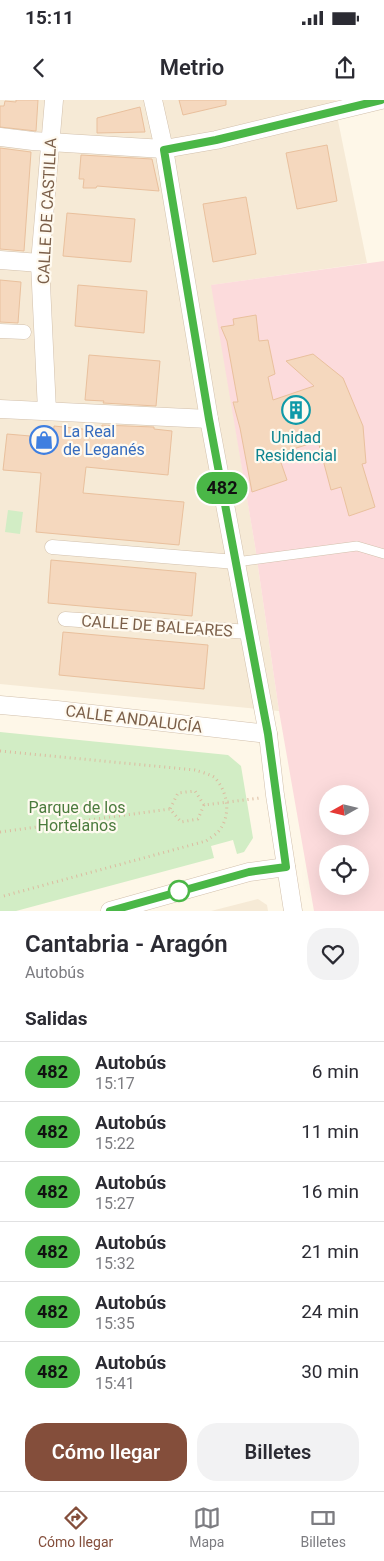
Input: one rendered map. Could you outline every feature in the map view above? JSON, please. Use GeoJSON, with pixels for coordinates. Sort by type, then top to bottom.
{"type":"FeatureCollection","features":[{"type":"Feature","properties":{"kind":"street","name":"CALLE DE CASTILLA"},"geometry":{"type":"LineString","coordinates":[[48,411],[40,263],[54,100]]}},
{"type":"Feature","properties":{"kind":"street"},"geometry":{"type":"LineString","coordinates":[[153,100],[164,150],[209,419],[268,734],[275,795],[293,911]]}},
{"type":"Feature","properties":{"kind":"street"},"geometry":{"type":"LineString","coordinates":[[0,137],[164,150],[216,140],[381,100]]}},
{"type":"Feature","properties":{"kind":"street"},"geometry":{"type":"LineString","coordinates":[[0,260],[40,263]]}},
{"type":"Feature","properties":{"kind":"street"},"geometry":{"type":"LineString","coordinates":[[0,331],[24,332]]}},
{"type":"Feature","properties":{"kind":"street"},"geometry":{"type":"LineString","coordinates":[[0,409],[209,419]]}},
{"type":"Feature","properties":{"kind":"street"},"geometry":{"type":"LineString","coordinates":[[52,547],[236,562]]}},
{"type":"Feature","properties":{"kind":"street","name":"CALLE DE BALEARES"},"geometry":{"type":"LineString","coordinates":[[65,619],[249,632]]}},
{"type":"Feature","properties":{"kind":"street","name":"CALLE ANDALUCÍA"},"geometry":{"type":"LineString","coordinates":[[0,705],[268,734]]}},
{"type":"Feature","properties":{"kind":"street"},"geometry":{"type":"LineString","coordinates":[[110,911],[249,872],[286,867]]}},
{"type":"Feature","properties":{"kind":"lane"},"geometry":{"type":"LineString","coordinates":[[236,562],[357,546],[384,554]]}},
{"type":"Feature","properties":{"kind":"path"},"geometry":{"type":"LineString","coordinates":[[0,751],[195,770],[213,776],[223,790],[227,817],[218,832],[206,841],[0,896]]}},
{"type":"Feature","properties":{"kind":"path"},"geometry":{"type":"LineString","coordinates":[[170,809],[178,793],[195,792],[204,805]]}},
{"type":"Feature","properties":{"kind":"path"},"geometry":{"type":"LineString","coordinates":[[204,805],[275,795]]}},
{"type":"Feature","properties":{"kind":"path"},"geometry":{"type":"LineString","coordinates":[[170,809],[181,822],[198,819],[204,805]]}},
{"type":"Feature","properties":{"kind":"path"},"geometry":{"type":"LineString","coordinates":[[0,832],[170,809]]}},
{"type":"Feature","properties":{"kind":"shaded area"},"geometry":{"type":"Polygon","coordinates":[[[0,100],[338,100],[334,101],[367,263],[212,285],[255,546],[279,711],[0,684],[0,100]]]}},
{"type":"Feature","properties":{"kind":"shaded area"},"geometry":{"type":"Polygon","coordinates":[[[384,261],[384,911],[314,911],[279,711],[255,546],[211,285],[384,261]]]}},
{"type":"Feature","properties":{"kind":"shaded area"},"geometry":{"type":"Polygon","coordinates":[[[258,899],[267,905],[268,911],[211,911],[258,899]]]}},
{"type":"Feature","properties":{"kind":"green space"},"geometry":{"type":"Polygon","coordinates":[[[8,510],[23,512],[20,534],[5,532],[8,510]]]}},
{"type":"Feature","properties":{"kind":"green space","name":"Parque de los Hortelanos"},"geometry":{"type":"Polygon","coordinates":[[[0,732],[228,755],[241,766],[253,838],[244,852],[237,854],[233,840],[211,846],[214,858],[16,911],[0,911],[0,732]]]}},
{"type":"Feature","properties":{"kind":"building"},"geometry":{"type":"Polygon","coordinates":[[[16,100],[38,100],[36,131],[0,127],[0,106],[4,106],[5,101],[16,102],[16,100]]]}},
{"type":"Feature","properties":{"kind":"building"},"geometry":{"type":"Polygon","coordinates":[[[179,100],[226,100],[226,105],[183,115],[179,100]]]}},
{"type":"Feature","properties":{"kind":"building"},"geometry":{"type":"Polygon","coordinates":[[[140,107],[145,132],[97,133],[97,118],[140,107]]]}},
{"type":"Feature","properties":{"kind":"building"},"geometry":{"type":"Polygon","coordinates":[[[327,145],[337,201],[297,209],[286,153],[327,145]]]}},
{"type":"Feature","properties":{"kind":"building"},"geometry":{"type":"Polygon","coordinates":[[[0,148],[31,152],[24,251],[0,249],[0,148]]]}},
{"type":"Feature","properties":{"kind":"building"},"geometry":{"type":"Polygon","coordinates":[[[81,155],[152,159],[159,191],[97,186],[96,188],[83,188],[84,179],[79,179],[81,155]]]}},
{"type":"Feature","properties":{"kind":"building"},"geometry":{"type":"Polygon","coordinates":[[[246,197],[256,254],[213,262],[203,204],[246,197]]]}},
{"type":"Feature","properties":{"kind":"building"},"geometry":{"type":"Polygon","coordinates":[[[67,213],[135,219],[131,262],[63,256],[67,213]]]}},
{"type":"Feature","properties":{"kind":"building"},"geometry":{"type":"Polygon","coordinates":[[[0,280],[21,282],[18,323],[0,322],[0,280]]]}},
{"type":"Feature","properties":{"kind":"building"},"geometry":{"type":"Polygon","coordinates":[[[78,285],[147,291],[144,333],[75,326],[78,285]]]}},
{"type":"Feature","properties":{"kind":"building","name":"Unidad Residencial"},"geometry":{"type":"Polygon","coordinates":[[[256,315],[259,341],[268,340],[275,374],[268,377],[273,400],[314,386],[286,361],[313,354],[343,378],[363,426],[366,463],[362,464],[375,507],[349,516],[341,487],[331,490],[318,441],[278,454],[287,480],[252,492],[233,402],[238,402],[227,341],[221,327],[234,325],[233,319],[256,315]]]}},
{"type":"Feature","properties":{"kind":"building"},"geometry":{"type":"Polygon","coordinates":[[[89,355],[160,361],[156,406],[85,400],[89,355]]]}},
{"type":"Feature","properties":{"kind":"building"},"geometry":{"type":"Polygon","coordinates":[[[102,425],[154,427],[154,429],[172,431],[168,475],[86,467],[83,493],[184,502],[179,545],[36,532],[41,473],[3,470],[7,434],[53,437],[54,426],[101,431],[102,425]]]}},
{"type":"Feature","properties":{"kind":"building"},"geometry":{"type":"Polygon","coordinates":[[[51,560],[196,573],[192,616],[48,603],[51,560]]]}},
{"type":"Feature","properties":{"kind":"building"},"geometry":{"type":"Polygon","coordinates":[[[63,632],[208,645],[204,689],[59,675],[63,632]]]}},
{"type":"Feature","properties":{"kind":"bus line","name":"482"},"geometry":{"type":"LineString","coordinates":[[110,911],[249,872],[286,867],[268,734],[209,419],[164,150],[216,140],[381,100]]}},
{"type":"Feature","properties":{"kind":"place","name":"Unidad Residencial"},"geometry":{"type":"Point","coordinates":[296,410]}},
{"type":"Feature","properties":{"kind":"place","name":"La Real de Leganés"},"geometry":{"type":"Point","coordinates":[44,440]}}]}
